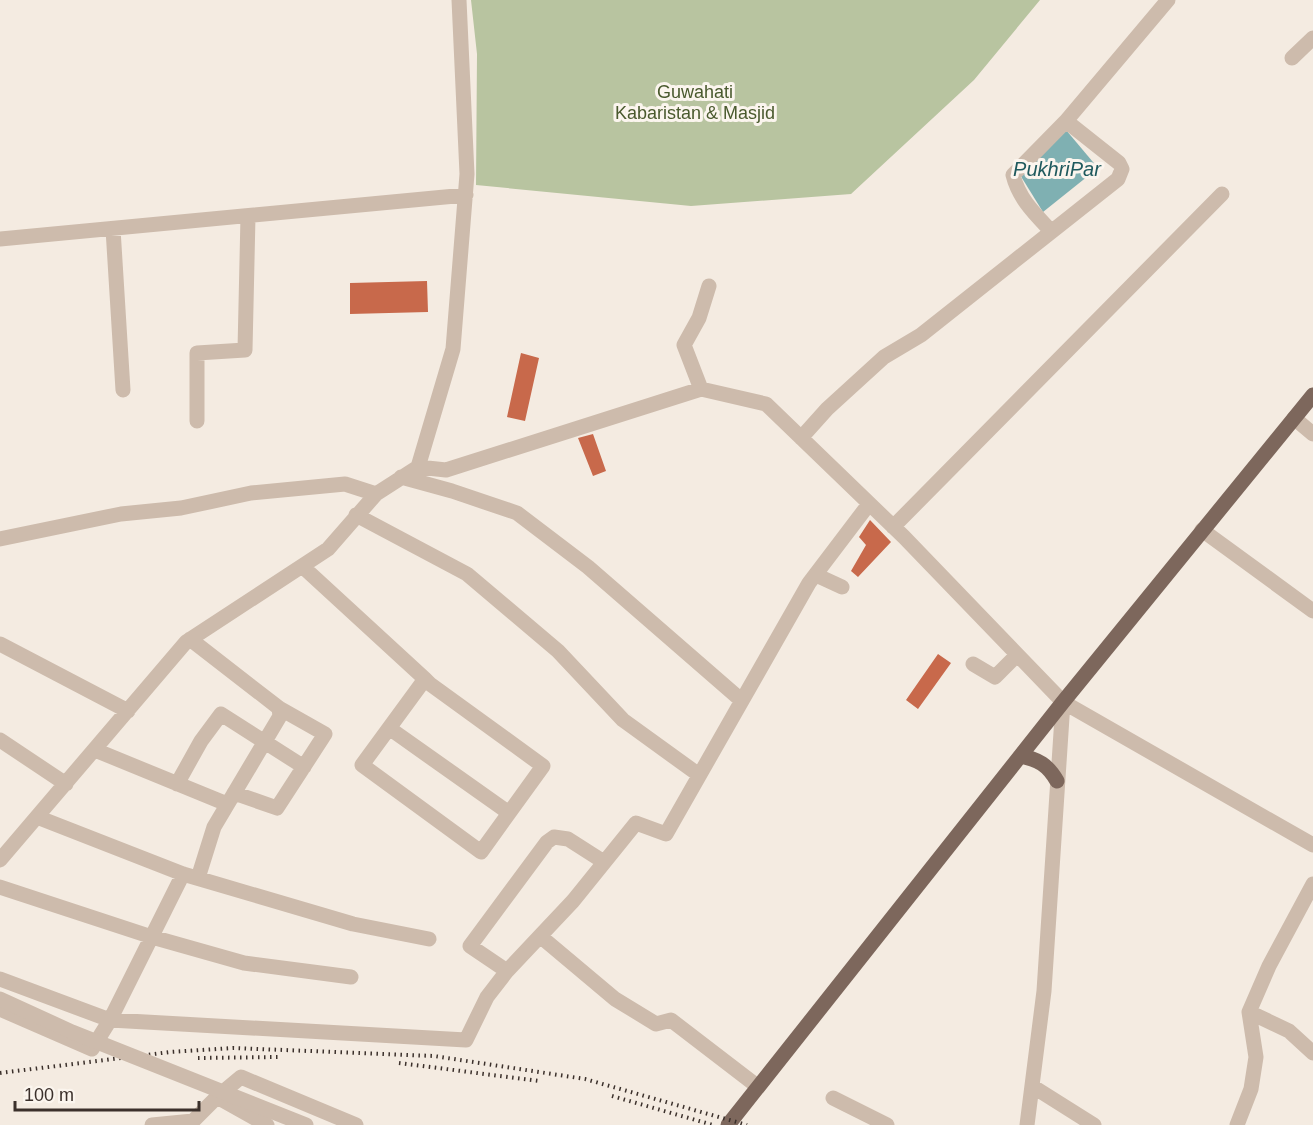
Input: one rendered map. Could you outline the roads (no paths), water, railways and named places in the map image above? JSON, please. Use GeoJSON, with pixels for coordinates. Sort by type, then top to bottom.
{"type":"FeatureCollection","features":[{"type":"Feature","properties":{"kind":"main road"},"geometry":{"type":"LineString","coordinates":[[728,1125],[1063,702],[1313,395]]}},
{"type":"Feature","properties":{"kind":"main road"},"geometry":{"type":"LineString","coordinates":[[1020,756],[1033,758],[1046,765],[1058,781]]}},
{"type":"Feature","properties":{"kind":"street"},"geometry":{"type":"LineString","coordinates":[[418,467],[453,349],[465,195],[466,139],[459,0]]}},
{"type":"Feature","properties":{"kind":"street"},"geometry":{"type":"LineString","coordinates":[[1051,231],[1029,208],[1016,188],[1013,175],[1066,121],[1167,0]]}},
{"type":"Feature","properties":{"kind":"street"},"geometry":{"type":"LineString","coordinates":[[1292,58],[1313,38]]}},
{"type":"Feature","properties":{"kind":"street"},"geometry":{"type":"LineString","coordinates":[[801,438],[827,409],[884,357],[921,335],[1118,179],[1122,170],[1112,155],[1066,121]]}},
{"type":"Feature","properties":{"kind":"street"},"geometry":{"type":"LineString","coordinates":[[893,527],[1222,194]]}},
{"type":"Feature","properties":{"kind":"street"},"geometry":{"type":"LineString","coordinates":[[0,239],[465,195]]}},
{"type":"Feature","properties":{"kind":"street"},"geometry":{"type":"LineString","coordinates":[[197,421],[197,353],[244,350],[248,216]]}},
{"type":"Feature","properties":{"kind":"street"},"geometry":{"type":"LineString","coordinates":[[113,229],[123,390]]}},
{"type":"Feature","properties":{"kind":"street"},"geometry":{"type":"LineString","coordinates":[[701,389],[684,345],[699,318],[709,286]]}},
{"type":"Feature","properties":{"kind":"street"},"geometry":{"type":"LineString","coordinates":[[0,860],[190,639],[328,549],[376,494],[401,477],[418,467],[446,470],[701,389],[766,404],[893,527],[1063,702],[1313,845]]}},
{"type":"Feature","properties":{"kind":"street"},"geometry":{"type":"LineString","coordinates":[[1294,418],[1313,434]]}},
{"type":"Feature","properties":{"kind":"street"},"geometry":{"type":"LineString","coordinates":[[401,477],[517,513],[588,567],[741,700]]}},
{"type":"Feature","properties":{"kind":"street"},"geometry":{"type":"LineString","coordinates":[[0,539],[121,514],[181,508],[251,493],[345,484],[376,494]]}},
{"type":"Feature","properties":{"kind":"street"},"geometry":{"type":"LineString","coordinates":[[0,979],[110,1020],[466,1040],[487,997],[507,971],[540,936],[636,823],[666,834],[741,700],[816,575],[869,504]]}},
{"type":"Feature","properties":{"kind":"street"},"geometry":{"type":"LineString","coordinates":[[356,515],[467,574],[558,651],[622,720],[699,775]]}},
{"type":"Feature","properties":{"kind":"street"},"geometry":{"type":"LineString","coordinates":[[1202,530],[1313,611]]}},
{"type":"Feature","properties":{"kind":"street"},"geometry":{"type":"LineString","coordinates":[[302,566],[425,679],[543,766],[481,852],[362,765],[425,679]]}},
{"type":"Feature","properties":{"kind":"street"},"geometry":{"type":"LineString","coordinates":[[816,575],[842,588]]}},
{"type":"Feature","properties":{"kind":"street"},"geometry":{"type":"LineString","coordinates":[[95,750],[177,784],[230,799],[277,808],[325,734],[279,708],[190,639]]}},
{"type":"Feature","properties":{"kind":"street"},"geometry":{"type":"LineString","coordinates":[[0,644],[128,711]]}},
{"type":"Feature","properties":{"kind":"street"},"geometry":{"type":"LineString","coordinates":[[973,664],[995,677],[1017,655]]}},
{"type":"Feature","properties":{"kind":"street"},"geometry":{"type":"LineString","coordinates":[[1027,1125],[1044,991],[1063,702]]}},
{"type":"Feature","properties":{"kind":"street"},"geometry":{"type":"LineString","coordinates":[[198,878],[214,827],[280,716],[279,708]]}},
{"type":"Feature","properties":{"kind":"street"},"geometry":{"type":"LineString","coordinates":[[177,784],[201,741],[221,714],[304,766]]}},
{"type":"Feature","properties":{"kind":"street"},"geometry":{"type":"LineString","coordinates":[[389,728],[509,813]]}},
{"type":"Feature","properties":{"kind":"street"},"geometry":{"type":"LineString","coordinates":[[0,740],[66,784]]}},
{"type":"Feature","properties":{"kind":"street"},"geometry":{"type":"LineString","coordinates":[[37,817],[183,874],[353,924],[429,939]]}},
{"type":"Feature","properties":{"kind":"street"},"geometry":{"type":"LineString","coordinates":[[507,971],[470,946],[547,842],[554,837],[568,839],[604,862]]}},
{"type":"Feature","properties":{"kind":"street"},"geometry":{"type":"LineString","coordinates":[[0,1009],[92,1049],[110,1020],[183,874]]}},
{"type":"Feature","properties":{"kind":"street"},"geometry":{"type":"LineString","coordinates":[[1237,1125],[1251,1089],[1256,1057],[1249,1012],[1269,966],[1313,884]]}},
{"type":"Feature","properties":{"kind":"street"},"geometry":{"type":"LineString","coordinates":[[0,886],[152,937],[243,963],[351,977]]}},
{"type":"Feature","properties":{"kind":"street"},"geometry":{"type":"LineString","coordinates":[[540,936],[615,999],[656,1024],[671,1020],[757,1086]]}},
{"type":"Feature","properties":{"kind":"street"},"geometry":{"type":"LineString","coordinates":[[0,999],[72,1032],[306,1125]]}},
{"type":"Feature","properties":{"kind":"street"},"geometry":{"type":"LineString","coordinates":[[1249,1012],[1289,1031],[1313,1053]]}},
{"type":"Feature","properties":{"kind":"street"},"geometry":{"type":"LineString","coordinates":[[152,1125],[192,1123],[241,1077],[356,1125]]}},
{"type":"Feature","properties":{"kind":"street"},"geometry":{"type":"LineString","coordinates":[[1032,1086],[1094,1125]]}},
{"type":"Feature","properties":{"kind":"street"},"geometry":{"type":"LineString","coordinates":[[217,1098],[267,1125]]}},
{"type":"Feature","properties":{"kind":"street"},"geometry":{"type":"LineString","coordinates":[[833,1098],[887,1125]]}},
{"type":"Feature","properties":{"kind":"water","name":"PukhriPar"},"geometry":{"type":"Polygon","coordinates":[[[1066,130],[1098,168],[1043,212],[1017,170],[1066,130]]]}},
{"type":"Feature","properties":{"kind":"railway"},"geometry":{"type":"LineString","coordinates":[[0,1073],[170,1052],[234,1048],[434,1056],[585,1079],[747,1125]]}},
{"type":"Feature","properties":{"kind":"railway"},"geometry":{"type":"LineString","coordinates":[[198,1058],[279,1057]]}},
{"type":"Feature","properties":{"kind":"railway"},"geometry":{"type":"LineString","coordinates":[[399,1063],[539,1081]]}},
{"type":"Feature","properties":{"kind":"railway"},"geometry":{"type":"LineString","coordinates":[[612,1096],[713,1125]]}},
{"type":"Feature","properties":{"kind":"park label","name":"Guwahati Kabaristan & Masjid"},"geometry":{"type":"Point","coordinates":[695,102]}}]}
